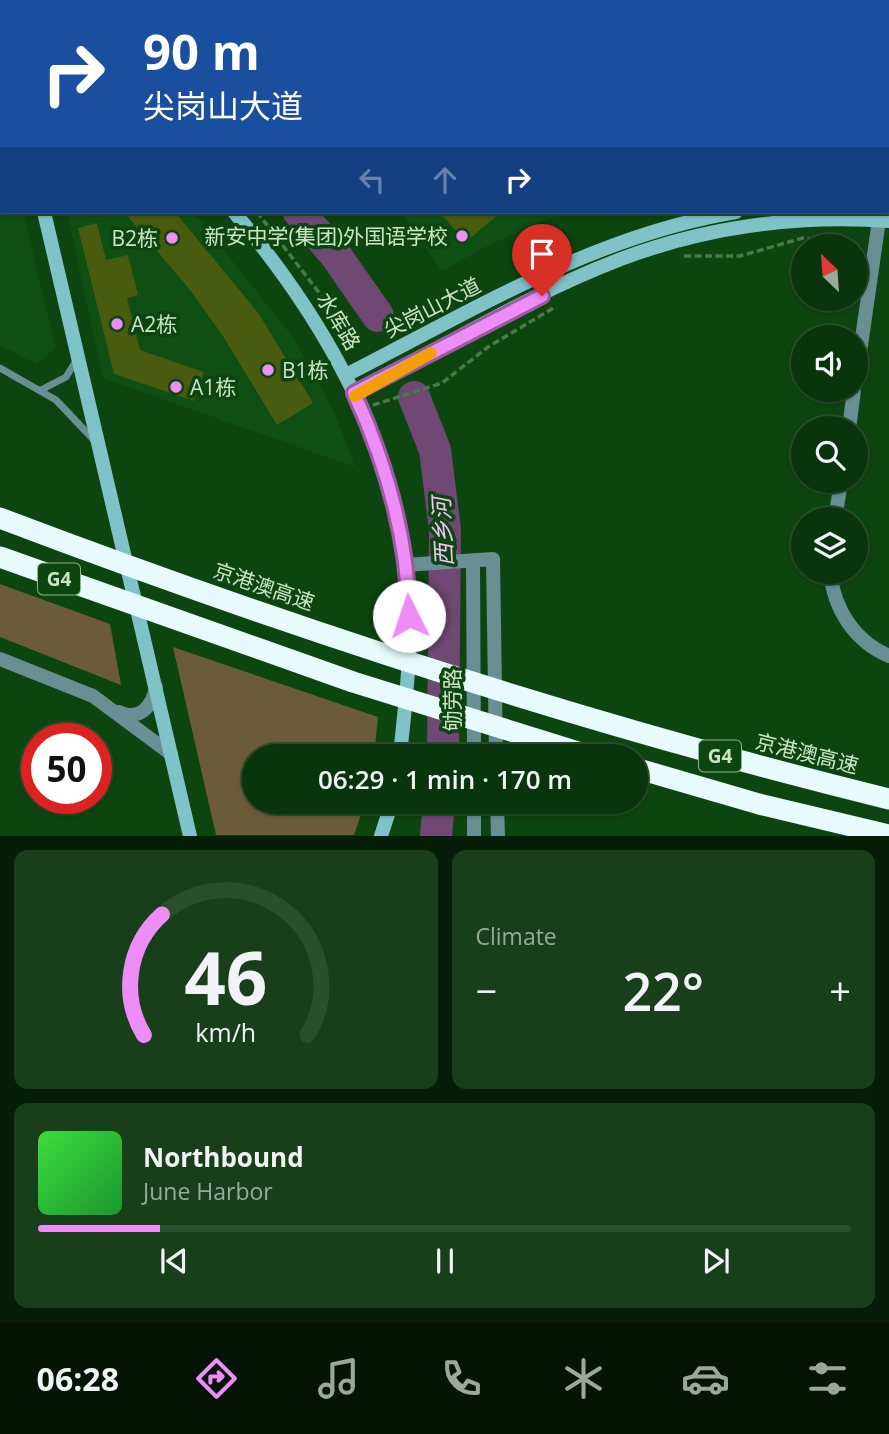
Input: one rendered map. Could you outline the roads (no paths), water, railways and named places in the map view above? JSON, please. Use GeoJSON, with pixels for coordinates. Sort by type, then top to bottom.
{"type":"FeatureCollection","features":[{"type":"Feature","properties":{"kind":"highway","name":"京港澳高速"},"geometry":{"type":"LineString","coordinates":[[0,518],[149,573],[552,706],[756,766],[889,799]]}},
{"type":"Feature","properties":{"kind":"highway","name":"G4"},"geometry":{"type":"LineString","coordinates":[[0,557],[353,682],[550,744]]}},
{"type":"Feature","properties":{"kind":"highway","name":"G4"},"geometry":{"type":"LineString","coordinates":[[648,772],[760,804],[889,835]]}},
{"type":"Feature","properties":{"kind":"main road"},"geometry":{"type":"LineString","coordinates":[[44,214],[190,835]]}},
{"type":"Feature","properties":{"kind":"main road","name":"水库路"},"geometry":{"type":"LineString","coordinates":[[236,214],[275,260],[298,293],[346,375],[392,493],[405,565],[410,632],[401,744]]}},
{"type":"Feature","properties":{"kind":"main road","name":"尖岗山大道"},"geometry":{"type":"LineString","coordinates":[[346,375],[488,302],[616,243],[671,226],[727,214]]}},
{"type":"Feature","properties":{"kind":"main road","name":"尖岗山大道"},"geometry":{"type":"LineString","coordinates":[[354,393],[498,318],[621,259],[677,242],[784,222],[883,218]]}},
{"type":"Feature","properties":{"kind":"main road"},"geometry":{"type":"LineString","coordinates":[[381,835],[387,814]]}},
{"type":"Feature","properties":{"kind":"street"},"geometry":{"type":"LineString","coordinates":[[865,325],[883,218]]}},
{"type":"Feature","properties":{"kind":"street"},"geometry":{"type":"LineString","coordinates":[[405,565],[493,559],[496,744]]}},
{"type":"Feature","properties":{"kind":"street","name":"劬劳路"},"geometry":{"type":"LineString","coordinates":[[473,561],[474,744]]}},
{"type":"Feature","properties":{"kind":"street"},"geometry":{"type":"LineString","coordinates":[[832,584],[835,599],[850,625],[871,646],[889,656]]}},
{"type":"Feature","properties":{"kind":"street"},"geometry":{"type":"LineString","coordinates":[[0,659],[93,696],[125,715],[137,714],[147,709],[154,699],[156,687]]}},
{"type":"Feature","properties":{"kind":"street"},"geometry":{"type":"LineString","coordinates":[[114,709],[171,754]]}},
{"type":"Feature","properties":{"kind":"street"},"geometry":{"type":"LineString","coordinates":[[474,814],[474,835]]}},
{"type":"Feature","properties":{"kind":"street"},"geometry":{"type":"LineString","coordinates":[[497,814],[498,835]]}},
{"type":"Feature","properties":{"kind":"lane"},"geometry":{"type":"LineString","coordinates":[[41,390],[66,377],[78,352]]}},
{"type":"Feature","properties":{"kind":"lane"},"geometry":{"type":"LineString","coordinates":[[0,368],[41,390],[82,424],[101,454]]}},
{"type":"Feature","properties":{"kind":"waterway"},"geometry":{"type":"LineString","coordinates":[[301,214],[337,257],[378,316]]}},
{"type":"Feature","properties":{"kind":"waterway","name":"西乡河"},"geometry":{"type":"LineString","coordinates":[[414,397],[435,450],[445,530],[443,744]]}},
{"type":"Feature","properties":{"kind":"waterway","name":"西乡河"},"geometry":{"type":"LineString","coordinates":[[436,836],[438,814]]}},
{"type":"Feature","properties":{"kind":"place","name":"新安中学(集团)外国语学校"},"geometry":{"type":"Point","coordinates":[462,236]}},
{"type":"Feature","properties":{"kind":"place","name":"B2栋"},"geometry":{"type":"Point","coordinates":[172,238]}},
{"type":"Feature","properties":{"kind":"place","name":"A2栋"},"geometry":{"type":"Point","coordinates":[117,324]}},
{"type":"Feature","properties":{"kind":"place","name":"B1栋"},"geometry":{"type":"Point","coordinates":[268,370]}},
{"type":"Feature","properties":{"kind":"place","name":"A1栋"},"geometry":{"type":"Point","coordinates":[176,387]}}]}
